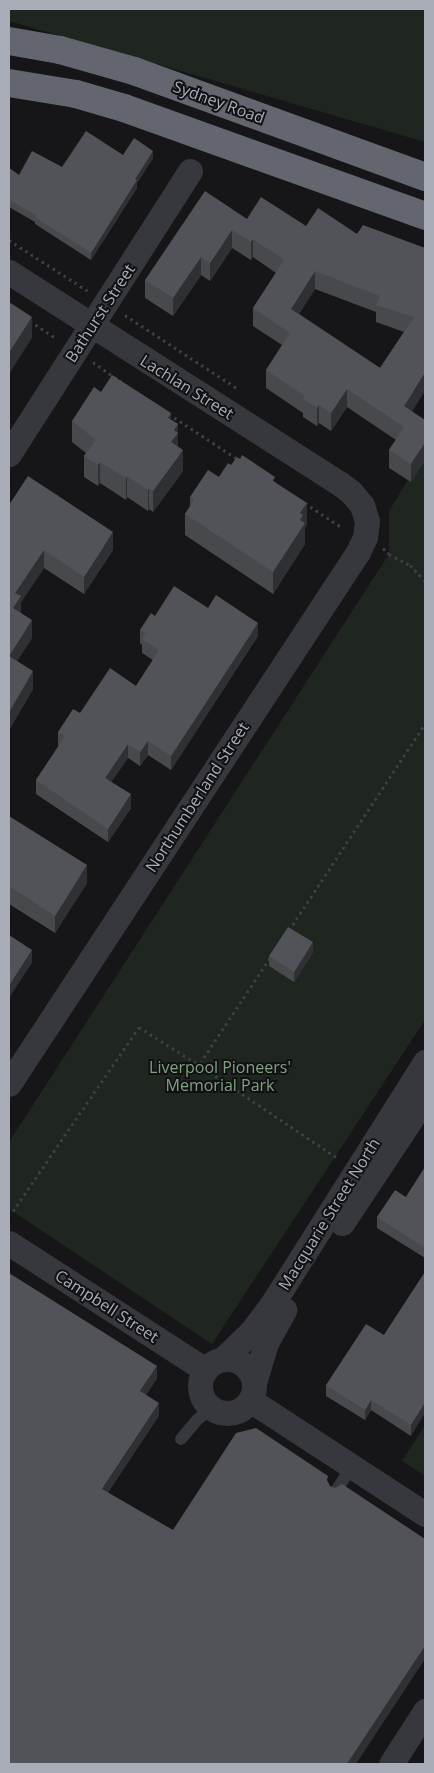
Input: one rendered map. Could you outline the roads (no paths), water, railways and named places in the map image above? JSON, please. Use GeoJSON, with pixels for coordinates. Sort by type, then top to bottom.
{"type":"FeatureCollection","features":[{"type":"Feature","properties":{"kind":"highway","name":"Sydney Road"},"geometry":{"type":"LineString","coordinates":[[9,41],[60,50],[134,71],[425,177]]}},
{"type":"Feature","properties":{"kind":"highway"},"geometry":{"type":"LineString","coordinates":[[9,83],[76,94],[124,108],[425,216]]}},
{"type":"Feature","properties":{"kind":"street","name":"Bathurst Street"},"geometry":{"type":"LineString","coordinates":[[9,454],[190,171]]}},
{"type":"Feature","properties":{"kind":"street","name":"Lachlan Street"},"geometry":{"type":"LineString","coordinates":[[9,272],[339,483],[362,505]]}},
{"type":"Feature","properties":{"kind":"street","name":"Northumberland Street"},"geometry":{"type":"LineString","coordinates":[[9,1084],[358,552],[365,537],[367,521],[362,505]]}},
{"type":"Feature","properties":{"kind":"street","name":"Macquarie Street North"},"geometry":{"type":"LineString","coordinates":[[214,1364],[251,1332],[274,1301],[425,1062]]}},
{"type":"Feature","properties":{"kind":"street","name":"Macquarie Street North"},"geometry":{"type":"LineString","coordinates":[[252,1392],[271,1331],[425,1098]]}},
{"type":"Feature","properties":{"kind":"street","name":"Campbell Street"},"geometry":{"type":"LineString","coordinates":[[9,1243],[214,1364],[241,1362],[252,1375],[252,1392],[352,1466],[425,1514]]}},
{"type":"Feature","properties":{"kind":"street"},"geometry":{"type":"LineString","coordinates":[[214,1364],[201,1378],[201,1394],[211,1408],[228,1413],[237,1411],[252,1392]]}},
{"type":"Feature","properties":{"kind":"street"},"geometry":{"type":"LineString","coordinates":[[391,1764],[425,1711]]}},
{"type":"Feature","properties":{"kind":"lane"},"geometry":{"type":"LineString","coordinates":[[181,1440],[197,1420],[211,1408]]}},
{"type":"Feature","properties":{"kind":"lane"},"geometry":{"type":"LineString","coordinates":[[335,1493],[352,1466]]}},
{"type":"Feature","properties":{"kind":"park label","name":"Liverpool Pioneers' Memorial Park"},"geometry":{"type":"Point","coordinates":[220,1076]}}]}
